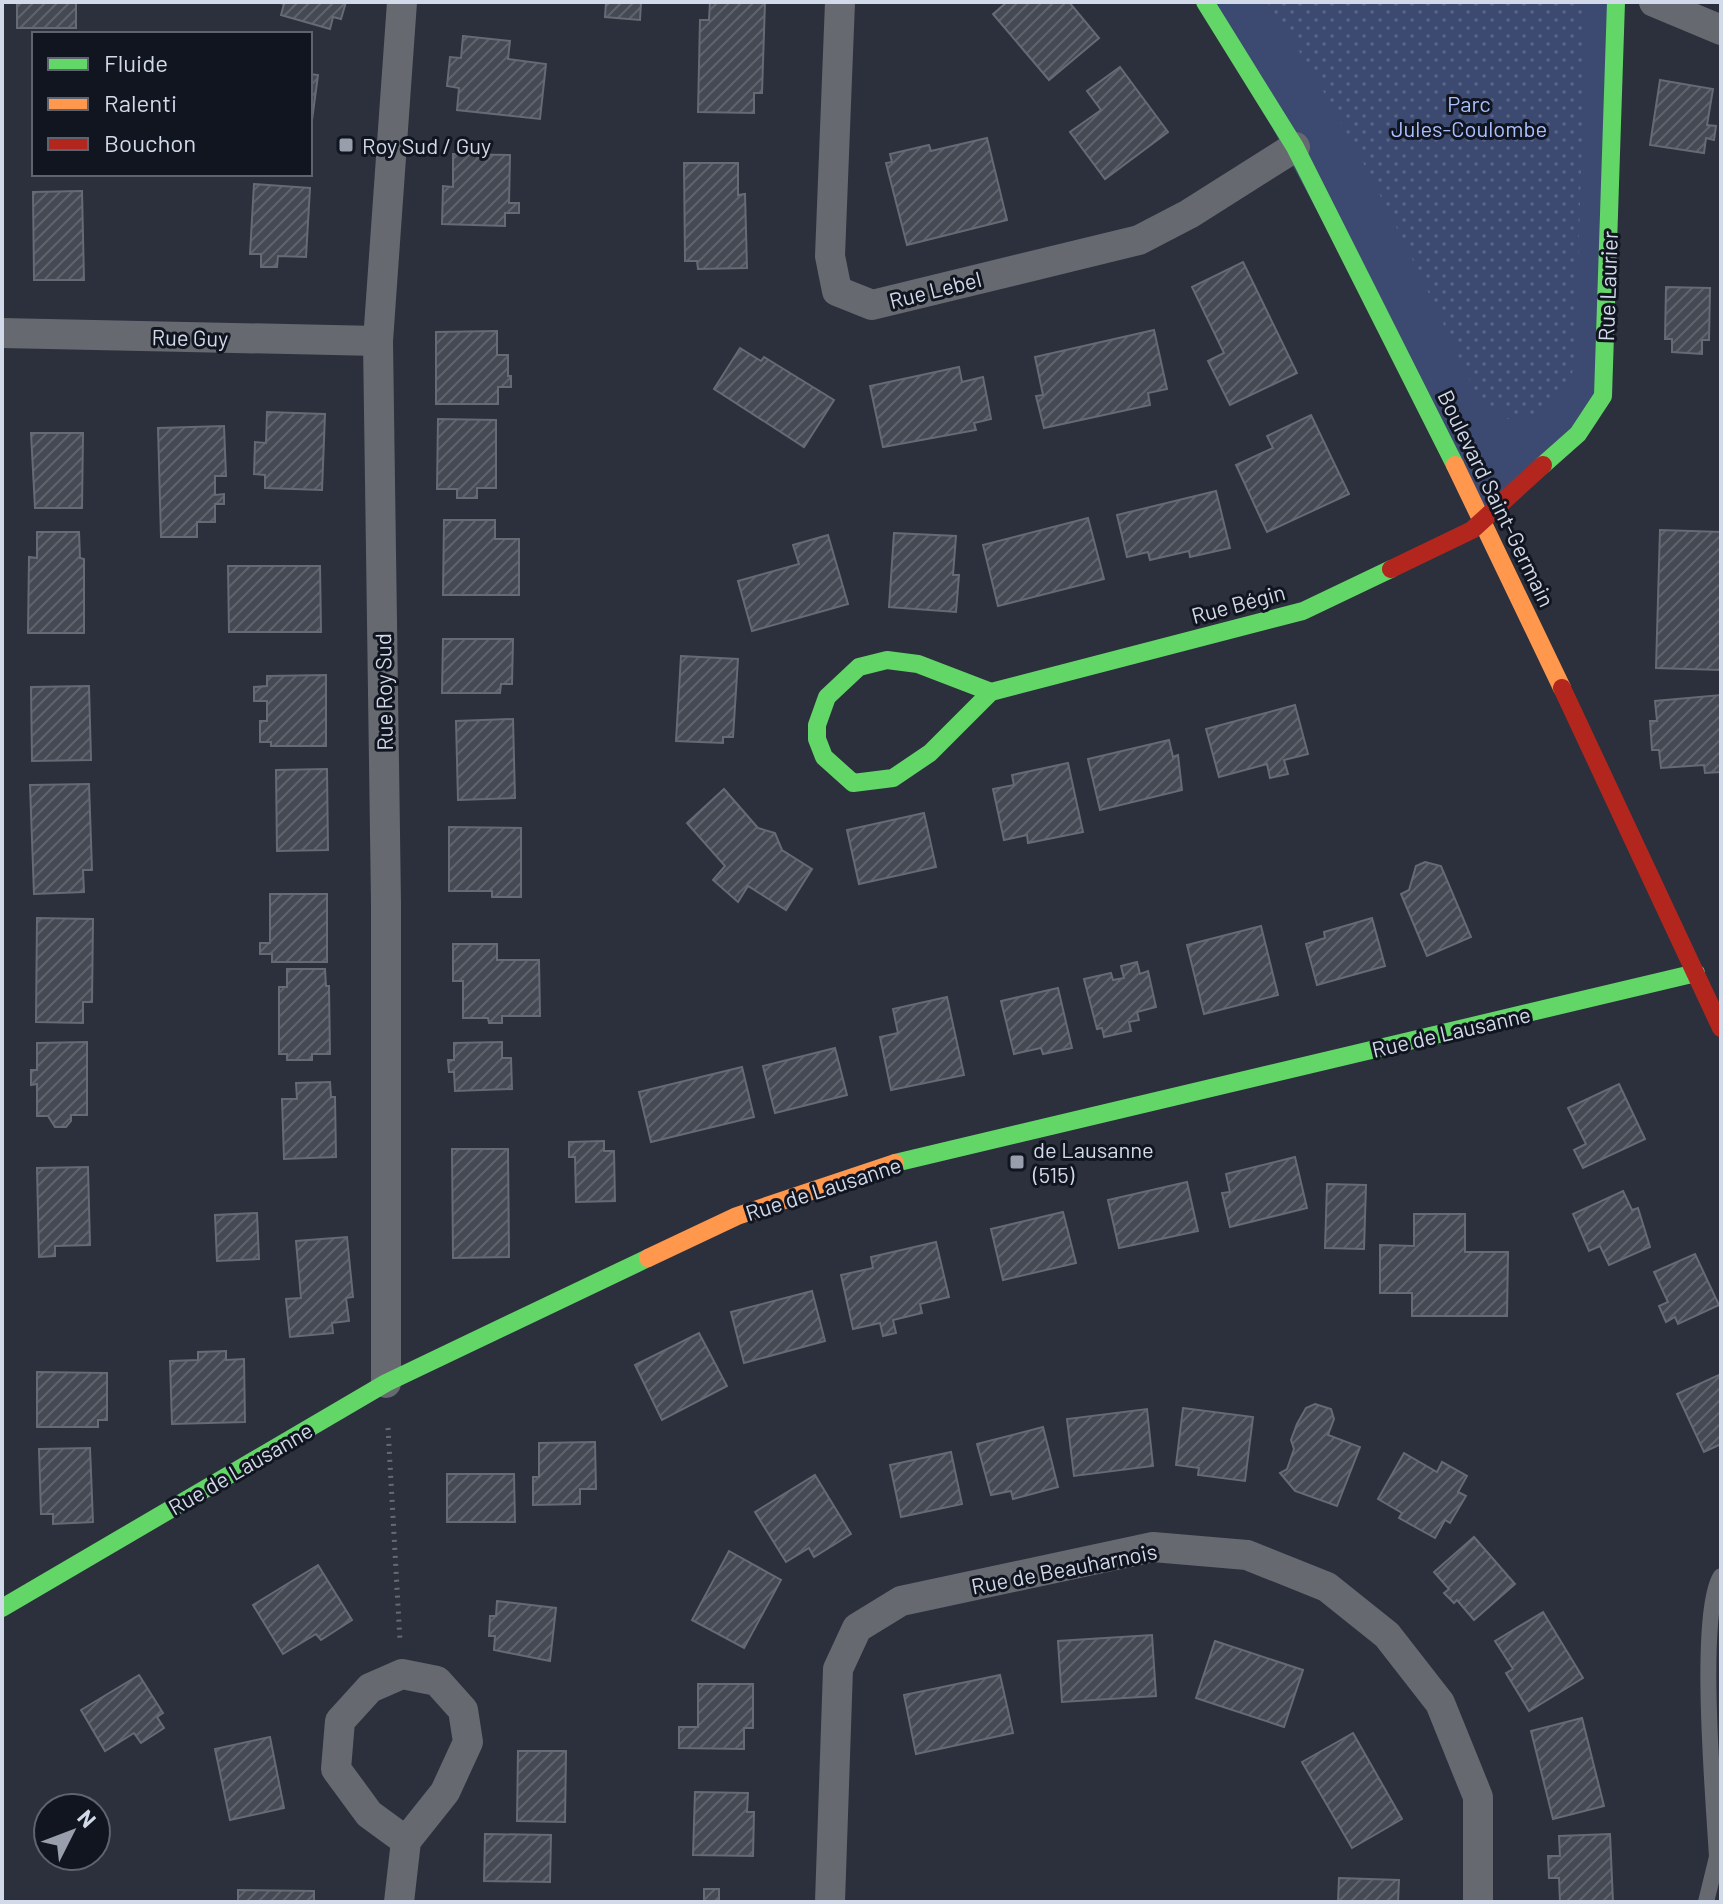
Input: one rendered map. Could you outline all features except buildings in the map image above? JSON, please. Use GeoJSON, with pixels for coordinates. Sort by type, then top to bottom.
{"type":"FeatureCollection","features":[{"type":"Feature","properties":{"kind":"street","name":"Rue Roy Sud"},"geometry":{"type":"LineString","coordinates":[[386,1383],[386,903],[378,341],[402,2]]}},
{"type":"Feature","properties":{"kind":"street","name":"Rue Lebel"},"geometry":{"type":"LineString","coordinates":[[840,2],[830,256],[837,291],[872,305],[1139,240],[1189,214],[1295,147]]}},
{"type":"Feature","properties":{"kind":"street","name":"Boulevard Saint-Germain"},"geometry":{"type":"LineString","coordinates":[[1205,2],[1295,147],[1484,522],[1709,972],[1721,1028]]}},
{"type":"Feature","properties":{"kind":"street","name":"Rue Laurier"},"geometry":{"type":"LineString","coordinates":[[1484,522],[1578,434],[1603,396],[1616,2]]}},
{"type":"Feature","properties":{"kind":"street"},"geometry":{"type":"LineString","coordinates":[[1671,5],[1721,30]]}},
{"type":"Feature","properties":{"kind":"street","name":"Rue Guy"},"geometry":{"type":"LineString","coordinates":[[2,333],[378,341]]}},
{"type":"Feature","properties":{"kind":"street","name":"Rue Bégin"},"geometry":{"type":"LineString","coordinates":[[991,692],[1303,611],[1484,522]]}},
{"type":"Feature","properties":{"kind":"street"},"geometry":{"type":"LineString","coordinates":[[873,662],[936,666],[991,692],[930,753],[893,778],[853,783],[823,757],[817,740],[818,717],[841,675],[873,662]]}},
{"type":"Feature","properties":{"kind":"street","name":"Rue de Lausanne"},"geometry":{"type":"LineString","coordinates":[[2,1608],[386,1383],[737,1216],[879,1167],[1709,972]]}},
{"type":"Feature","properties":{"kind":"street","name":"Rue de Beauharnois"},"geometry":{"type":"LineString","coordinates":[[830,1902],[838,1669],[857,1628],[901,1601],[1153,1547],[1247,1555],[1327,1587],[1387,1635],[1440,1703],[1478,1797],[1478,1902]]}},
{"type":"Feature","properties":{"kind":"street"},"geometry":{"type":"LineString","coordinates":[[399,1902],[406,1841],[445,1792],[468,1742],[463,1710],[437,1681],[402,1674],[370,1688],[340,1721],[336,1769],[369,1814],[406,1841]]}},
{"type":"Feature","properties":{"kind":"lane"},"geometry":{"type":"LineString","coordinates":[[1706,1902],[1719,1857],[1708,1638],[1714,1587],[1721,1576]]}},
{"type":"Feature","properties":{"kind":"path"},"geometry":{"type":"LineString","coordinates":[[386,1383],[402,1674]]}},
{"type":"Feature","properties":{"kind":"green space","name":"Parc Jules-Coulombe"},"geometry":{"type":"Polygon","coordinates":[[[1205,2],[1616,2],[1603,396],[1484,522],[1205,2]]]}},
{"type":"Feature","properties":{"kind":"green space","name":"Parc Jules-Coulombe"},"geometry":{"type":"Polygon","coordinates":[[[1267,2],[1579,2],[1586,13],[1575,367],[1562,392],[1548,408],[1530,416],[1501,419],[1503,411],[1479,400],[1355,147],[1267,2]]]}},
{"type":"Feature","properties":{"kind":"traffic: fast"},"geometry":{"type":"LineString","coordinates":[[1205,2],[1295,147],[1455,465]]}},
{"type":"Feature","properties":{"kind":"traffic: fast"},"geometry":{"type":"LineString","coordinates":[[1543,465],[1578,434],[1603,396],[1616,2]]}},
{"type":"Feature","properties":{"kind":"traffic: fast"},"geometry":{"type":"LineString","coordinates":[[991,692],[930,753],[893,778],[853,783],[824,757],[817,739],[817,725],[827,697],[859,667],[887,660],[918,664],[991,692],[1303,611],[1391,569]]}},
{"type":"Feature","properties":{"kind":"traffic: fast"},"geometry":{"type":"LineString","coordinates":[[895,1163],[1696,973]]}},
{"type":"Feature","properties":{"kind":"traffic: fast"},"geometry":{"type":"LineString","coordinates":[[2,1608],[386,1383],[648,1258]]}},
{"type":"Feature","properties":{"kind":"traffic: slow"},"geometry":{"type":"LineString","coordinates":[[1455,465],[1562,688]]}},
{"type":"Feature","properties":{"kind":"traffic: slow"},"geometry":{"type":"LineString","coordinates":[[648,1258],[737,1216],[895,1163]]}},
{"type":"Feature","properties":{"kind":"traffic: jam"},"geometry":{"type":"LineString","coordinates":[[1391,569],[1472,530],[1543,465]]}},
{"type":"Feature","properties":{"kind":"traffic: jam"},"geometry":{"type":"LineString","coordinates":[[1562,688],[1721,1028]]}},
{"type":"Feature","properties":{"kind":"place","name":"Roy Sud / Guy"},"geometry":{"type":"Point","coordinates":[346,145]}},
{"type":"Feature","properties":{"kind":"place","name":"de Lausanne (515)"},"geometry":{"type":"Point","coordinates":[1017,1162]}}]}
